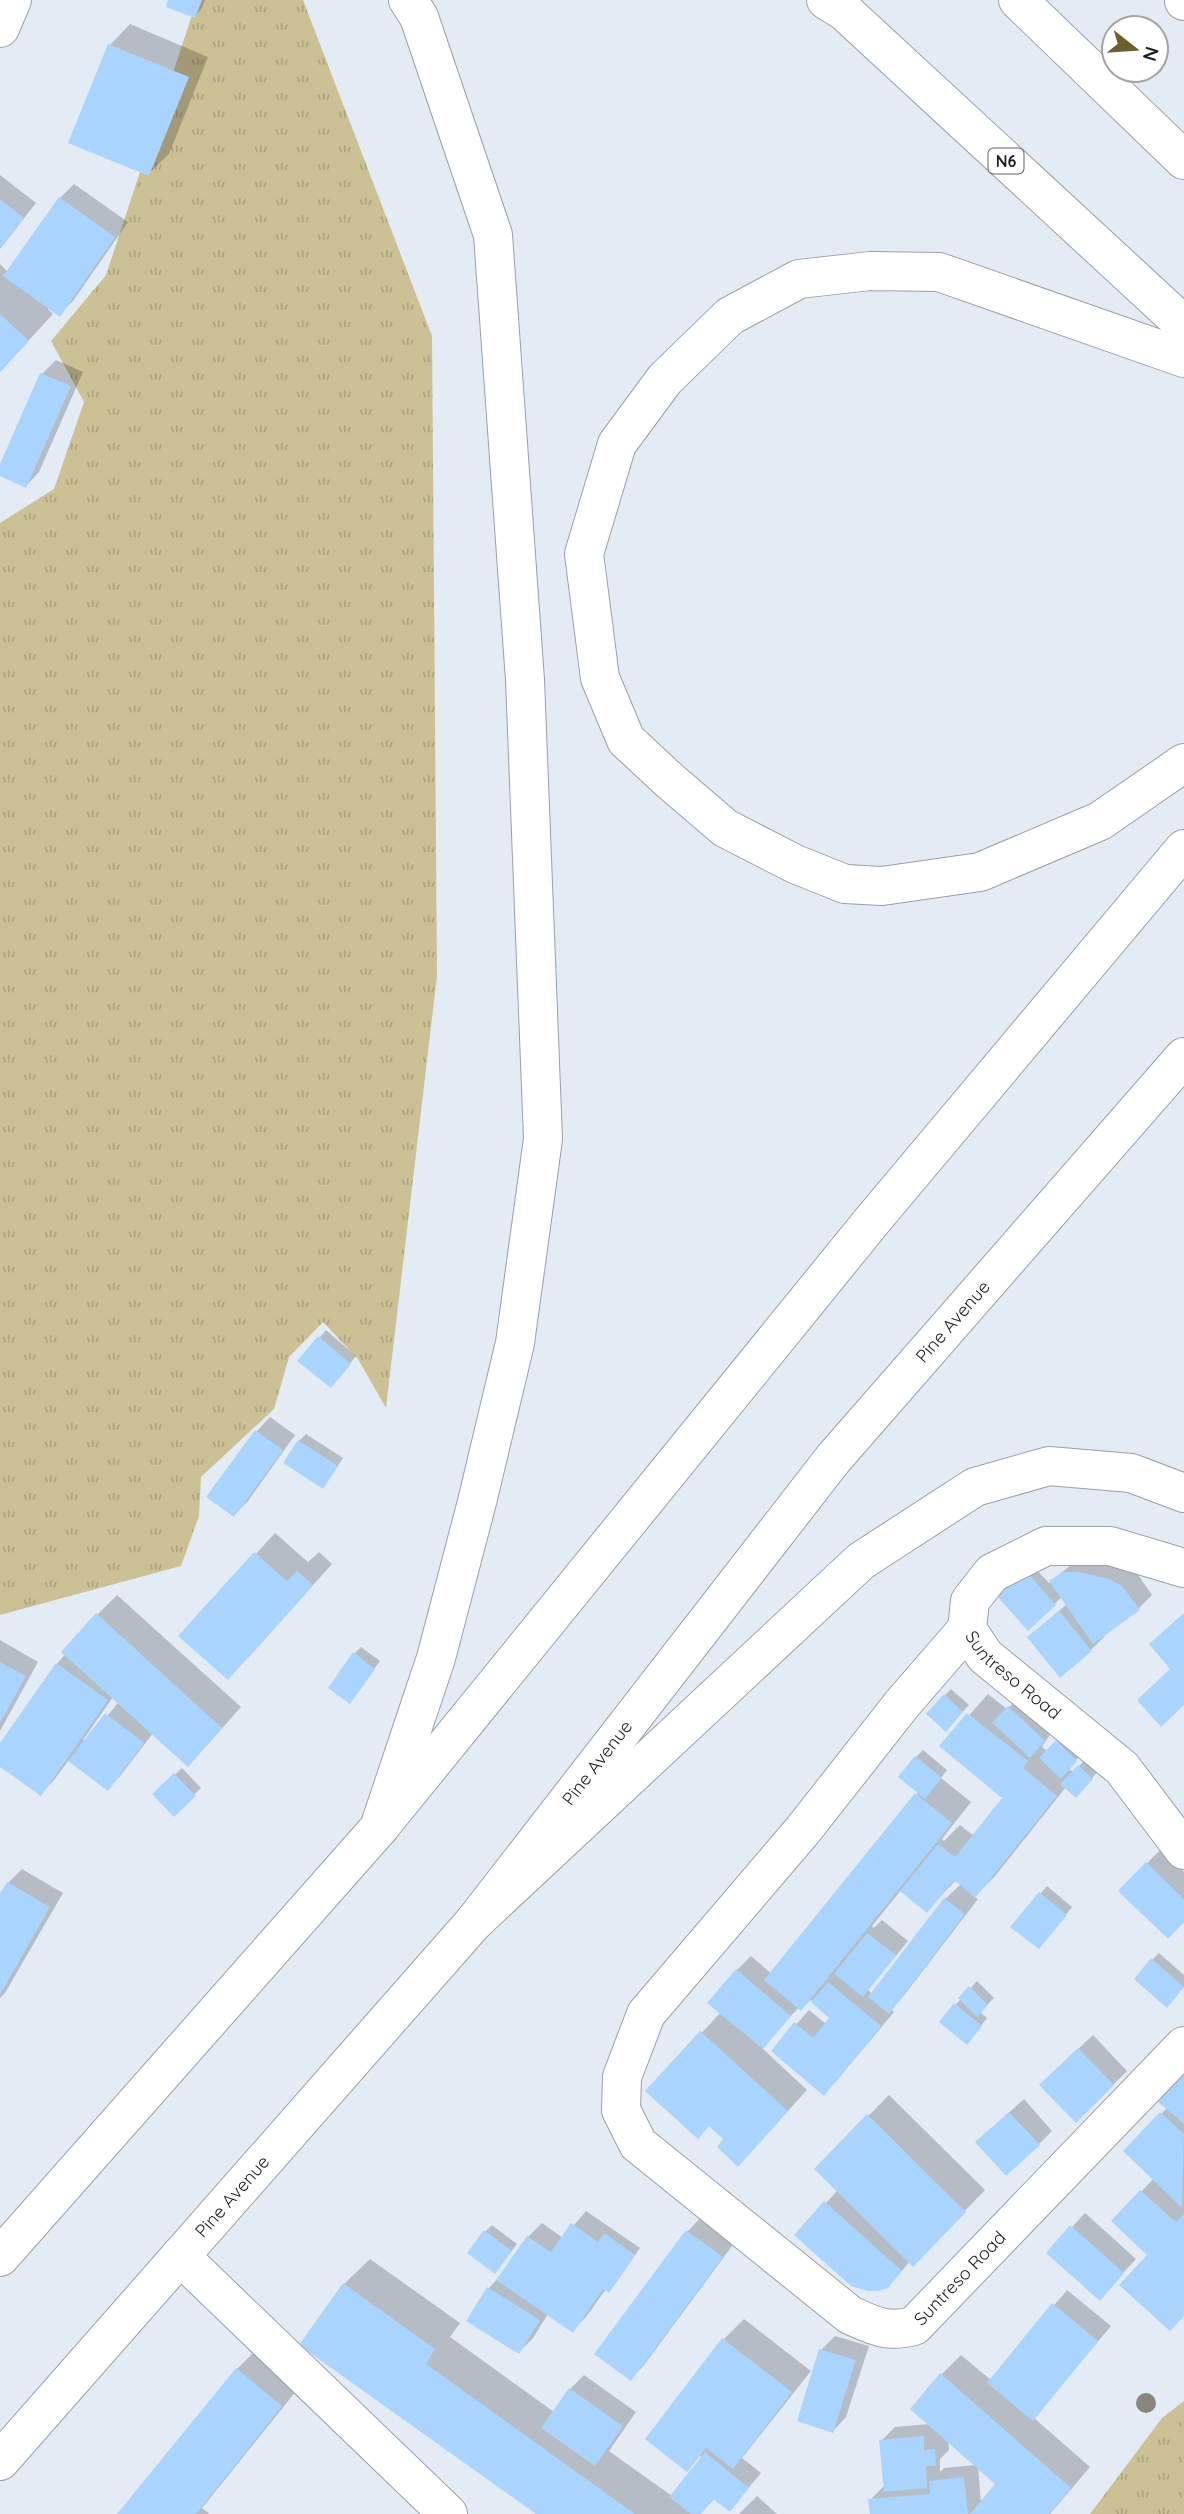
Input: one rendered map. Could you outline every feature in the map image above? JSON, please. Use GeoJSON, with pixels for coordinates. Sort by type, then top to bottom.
{"type":"FeatureCollection","features":[{"type":"Feature","properties":{"kind":"main road"},"geometry":{"type":"LineString","coordinates":[[0,28],[12,0]]}},
{"type":"Feature","properties":{"kind":"main road"},"geometry":{"type":"LineString","coordinates":[[379,1828],[436,1658],[515,1343],[543,1139],[525,680],[493,235],[419,17],[408,0]]}},
{"type":"Feature","properties":{"kind":"main road","name":"N6"},"geometry":{"type":"LineString","coordinates":[[826,0],[844,11],[1184,325]]}},
{"type":"Feature","properties":{"kind":"main road"},"geometry":{"type":"LineString","coordinates":[[1018,0],[1184,160]]}},
{"type":"Feature","properties":{"kind":"main road"},"geometry":{"type":"LineString","coordinates":[[1184,358],[939,272],[870,271],[799,279],[730,316],[665,379],[617,444],[584,554],[600,678],[626,740],[725,828],[795,864],[845,884],[882,886],[981,872],[1100,821],[1184,763]]}},
{"type":"Feature","properties":{"kind":"main road"},"geometry":{"type":"LineString","coordinates":[[0,2257],[379,1828],[871,1222],[1184,849]]}},
{"type":"Feature","properties":{"kind":"main road","name":"Pine Avenue"},"geometry":{"type":"LineString","coordinates":[[0,2461],[474,1922],[833,1459],[1184,1057]]}},
{"type":"Feature","properties":{"kind":"main road"},"geometry":{"type":"LineString","coordinates":[[474,1922],[861,1561],[975,1487],[1049,1466],[1131,1473],[1184,1493]]}},
{"type":"Feature","properties":{"kind":"main road","name":"Suntreso Road"},"geometry":{"type":"LineString","coordinates":[[1184,1568],[1110,1546],[1046,1546],[992,1573],[970,1601],[967,1629],[902,1704],[803,1830],[646,2014],[622,2077],[621,2109],[638,2144],[850,2315],[876,2327],[897,2331],[914,2326],[1184,2046]]}},
{"type":"Feature","properties":{"kind":"main road","name":"Suntreso Road"},"geometry":{"type":"LineString","coordinates":[[967,1629],[985,1656],[1122,1768],[1184,1850]]}},
{"type":"Feature","properties":{"kind":"main road"},"geometry":{"type":"LineString","coordinates":[[180,2256],[448,2514]]}},
{"type":"Feature","properties":{"kind":"green space"},"geometry":{"type":"Polygon","coordinates":[[[197,0],[303,0],[432,336],[437,976],[386,1408],[358,1359],[323,1322],[289,1357],[274,1409],[201,1477],[199,1516],[181,1566],[0,1615],[0,523],[54,489],[84,402],[51,341],[106,275],[197,0]]]}},
{"type":"Feature","properties":{"kind":"green space"},"geometry":{"type":"Polygon","coordinates":[[[1184,2401],[1184,2514],[1090,2514],[1162,2418],[1184,2401]]]}},
{"type":"Feature","properties":{"kind":"building"},"geometry":{"type":"Polygon","coordinates":[[[168,0],[202,0],[195,18],[166,7],[168,0]]]}},
{"type":"Feature","properties":{"kind":"building"},"geometry":{"type":"Polygon","coordinates":[[[108,44],[189,77],[149,176],[68,143],[108,44]]]}},
{"type":"Feature","properties":{"kind":"building"},"geometry":{"type":"Polygon","coordinates":[[[59,197],[115,237],[60,317],[3,276],[59,197]]]}},
{"type":"Feature","properties":{"kind":"building"},"geometry":{"type":"Polygon","coordinates":[[[0,199],[24,218],[0,248],[0,199]]]}},
{"type":"Feature","properties":{"kind":"building"},"geometry":{"type":"Polygon","coordinates":[[[0,314],[29,341],[0,372],[0,314]]]}},
{"type":"Feature","properties":{"kind":"building"},"geometry":{"type":"Polygon","coordinates":[[[40,373],[71,386],[26,488],[0,476],[0,464],[40,373]]]}},
{"type":"Feature","properties":{"kind":"building"},"geometry":{"type":"Polygon","coordinates":[[[318,1336],[351,1364],[331,1388],[297,1361],[318,1336]]]}},
{"type":"Feature","properties":{"kind":"building"},"geometry":{"type":"Polygon","coordinates":[[[255,1430],[283,1450],[234,1517],[206,1497],[255,1430]]]}},
{"type":"Feature","properties":{"kind":"building"},"geometry":{"type":"Polygon","coordinates":[[[298,1440],[338,1466],[323,1489],[283,1463],[298,1440]]]}},
{"type":"Feature","properties":{"kind":"building"},"geometry":{"type":"Polygon","coordinates":[[[254,1552],[287,1581],[297,1571],[313,1585],[228,1680],[178,1636],[254,1552]]]}},
{"type":"Feature","properties":{"kind":"building"},"geometry":{"type":"Polygon","coordinates":[[[1024,1569],[1056,1605],[1028,1631],[996,1595],[1024,1569]]]}},
{"type":"Feature","properties":{"kind":"building"},"geometry":{"type":"Polygon","coordinates":[[[1063,1572],[1079,1572],[1109,1579],[1122,1586],[1140,1610],[1093,1644],[1049,1581],[1063,1572]]]}},
{"type":"Feature","properties":{"kind":"building"},"geometry":{"type":"Polygon","coordinates":[[[1059,1611],[1092,1651],[1060,1678],[1027,1637],[1059,1611]]]}},
{"type":"Feature","properties":{"kind":"building"},"geometry":{"type":"Polygon","coordinates":[[[96,1613],[222,1728],[188,1767],[61,1652],[96,1613]]]}},
{"type":"Feature","properties":{"kind":"building"},"geometry":{"type":"Polygon","coordinates":[[[1184,1613],[1184,1705],[1161,1727],[1137,1700],[1170,1669],[1149,1644],[1184,1613]]]}},
{"type":"Feature","properties":{"kind":"building"},"geometry":{"type":"Polygon","coordinates":[[[353,1652],[375,1669],[350,1704],[328,1688],[353,1652]]]}},
{"type":"Feature","properties":{"kind":"building"},"geometry":{"type":"Polygon","coordinates":[[[0,1662],[26,1676],[0,1723],[0,1662]]]}},
{"type":"Feature","properties":{"kind":"building"},"geometry":{"type":"Polygon","coordinates":[[[56,1663],[108,1700],[41,1796],[0,1767],[0,1743],[56,1663]]]}},
{"type":"Feature","properties":{"kind":"building"},"geometry":{"type":"Polygon","coordinates":[[[944,1694],[963,1712],[946,1732],[926,1714],[944,1694]]]}},
{"type":"Feature","properties":{"kind":"building"},"geometry":{"type":"Polygon","coordinates":[[[1008,1706],[1045,1741],[1030,1758],[992,1723],[1008,1706]]]}},
{"type":"Feature","properties":{"kind":"building"},"geometry":{"type":"Polygon","coordinates":[[[105,1713],[144,1743],[108,1791],[68,1761],[105,1713]]]}},
{"type":"Feature","properties":{"kind":"building"},"geometry":{"type":"Polygon","coordinates":[[[967,1713],[1028,1761],[1023,1768],[1057,1796],[975,1898],[954,1880],[927,1913],[900,1891],[938,1844],[955,1857],[1002,1798],[939,1746],[967,1713]]]}},
{"type":"Feature","properties":{"kind":"building"},"geometry":{"type":"Polygon","coordinates":[[[1056,1740],[1077,1761],[1061,1779],[1039,1758],[1056,1740]]]}},
{"type":"Feature","properties":{"kind":"building"},"geometry":{"type":"Polygon","coordinates":[[[915,1756],[942,1778],[925,1799],[898,1777],[915,1756]]]}},
{"type":"Feature","properties":{"kind":"building"},"geometry":{"type":"Polygon","coordinates":[[[1078,1765],[1093,1779],[1076,1798],[1060,1784],[1078,1765]]]}},
{"type":"Feature","properties":{"kind":"building"},"geometry":{"type":"Polygon","coordinates":[[[174,1773],[196,1796],[174,1817],[152,1794],[174,1773]]]}},
{"type":"Feature","properties":{"kind":"building"},"geometry":{"type":"Polygon","coordinates":[[[915,1793],[952,1823],[801,2011],[764,1980],[915,1793]]]}},
{"type":"Feature","properties":{"kind":"building"},"geometry":{"type":"Polygon","coordinates":[[[1146,1862],[1184,1899],[1184,1922],[1168,1939],[1118,1891],[1146,1862]]]}},
{"type":"Feature","properties":{"kind":"building"},"geometry":{"type":"Polygon","coordinates":[[[7,1882],[50,1907],[0,1995],[0,1893],[7,1882]]]}},
{"type":"Feature","properties":{"kind":"building"},"geometry":{"type":"Polygon","coordinates":[[[1039,1892],[1067,1915],[1039,1949],[1010,1927],[1039,1892]]]}},
{"type":"Feature","properties":{"kind":"building"},"geometry":{"type":"Polygon","coordinates":[[[944,1898],[965,1914],[889,2014],[868,1997],[944,1898]]]}},
{"type":"Feature","properties":{"kind":"building"},"geometry":{"type":"Polygon","coordinates":[[[867,1933],[896,1955],[863,1997],[834,1974],[867,1933]]]}},
{"type":"Feature","properties":{"kind":"building"},"geometry":{"type":"Polygon","coordinates":[[[1151,1958],[1184,1987],[1167,2008],[1134,1979],[1151,1958]]]}},
{"type":"Feature","properties":{"kind":"building"},"geometry":{"type":"Polygon","coordinates":[[[736,1969],[791,2016],[763,2049],[707,2003],[736,1969]]]}},
{"type":"Feature","properties":{"kind":"building"},"geometry":{"type":"Polygon","coordinates":[[[828,1982],[881,2026],[824,2096],[771,2051],[794,2022],[813,2038],[829,2018],[811,2002],[828,1982]]]}},
{"type":"Feature","properties":{"kind":"building"},"geometry":{"type":"Polygon","coordinates":[[[969,1986],[988,2005],[977,2017],[958,1998],[969,1986]]]}},
{"type":"Feature","properties":{"kind":"building"},"geometry":{"type":"Polygon","coordinates":[[[954,2003],[982,2026],[967,2045],[939,2022],[954,2003]]]}},
{"type":"Feature","properties":{"kind":"building"},"geometry":{"type":"Polygon","coordinates":[[[700,2031],[788,2111],[738,2167],[717,2147],[723,2139],[709,2126],[698,2139],[645,2091],[700,2031]]]}},
{"type":"Feature","properties":{"kind":"building"},"geometry":{"type":"Polygon","coordinates":[[[1078,2048],[1114,2085],[1076,2123],[1039,2085],[1078,2048]]]}},
{"type":"Feature","properties":{"kind":"building"},"geometry":{"type":"Polygon","coordinates":[[[1182,2073],[1184,2074],[1184,2124],[1158,2102],[1182,2073]]]}},
{"type":"Feature","properties":{"kind":"building"},"geometry":{"type":"Polygon","coordinates":[[[1009,2112],[1040,2145],[1006,2176],[975,2142],[1009,2112]]]}},
{"type":"Feature","properties":{"kind":"building"},"geometry":{"type":"Polygon","coordinates":[[[1160,2112],[1184,2134],[1182,2208],[1123,2151],[1160,2112]]]}},
{"type":"Feature","properties":{"kind":"building"},"geometry":{"type":"Polygon","coordinates":[[[867,2114],[966,2212],[913,2267],[814,2169],[867,2114]]]}},
{"type":"Feature","properties":{"kind":"building"},"geometry":{"type":"Polygon","coordinates":[[[1140,2190],[1176,2222],[1184,2214],[1184,2316],[1170,2331],[1119,2285],[1147,2255],[1111,2221],[1140,2190]]]}},
{"type":"Feature","properties":{"kind":"building"},"geometry":{"type":"Polygon","coordinates":[[[824,2201],[902,2271],[888,2288],[868,2291],[851,2286],[794,2235],[824,2201]]]}},
{"type":"Feature","properties":{"kind":"building"},"geometry":{"type":"Polygon","coordinates":[[[571,2223],[598,2242],[604,2233],[635,2255],[609,2293],[603,2289],[573,2333],[496,2280],[527,2236],[551,2252],[571,2223]]]}},
{"type":"Feature","properties":{"kind":"building"},"geometry":{"type":"Polygon","coordinates":[[[1070,2225],[1124,2273],[1100,2301],[1046,2253],[1070,2225]]]}},
{"type":"Feature","properties":{"kind":"building"},"geometry":{"type":"Polygon","coordinates":[[[484,2230],[512,2251],[495,2274],[467,2253],[484,2230]]]}},
{"type":"Feature","properties":{"kind":"building"},"geometry":{"type":"Polygon","coordinates":[[[686,2230],[723,2257],[631,2381],[594,2354],[686,2230]]]}},
{"type":"Feature","properties":{"kind":"building"},"geometry":{"type":"Polygon","coordinates":[[[343,2283],[435,2349],[426,2364],[635,2514],[536,2514],[299,2345],[343,2283]]]}},
{"type":"Feature","properties":{"kind":"building"},"geometry":{"type":"Polygon","coordinates":[[[487,2287],[540,2320],[519,2354],[466,2321],[487,2287]]]}},
{"type":"Feature","properties":{"kind":"building"},"geometry":{"type":"Polygon","coordinates":[[[1052,2303],[1098,2341],[1033,2421],[987,2383],[1052,2303]]]}},
{"type":"Feature","properties":{"kind":"building"},"geometry":{"type":"Polygon","coordinates":[[[722,2338],[792,2392],[733,2469],[706,2448],[687,2472],[645,2439],[722,2338]]]}},
{"type":"Feature","properties":{"kind":"building"},"geometry":{"type":"Polygon","coordinates":[[[819,2349],[856,2360],[833,2433],[797,2421],[819,2349]]]}},
{"type":"Feature","properties":{"kind":"building"},"geometry":{"type":"Polygon","coordinates":[[[236,2368],[282,2406],[196,2514],[117,2514],[236,2368]]]}},
{"type":"Feature","properties":{"kind":"building"},"geometry":{"type":"Polygon","coordinates":[[[940,2373],[1071,2488],[1049,2514],[970,2514],[995,2484],[910,2409],[940,2373]]]}},
{"type":"Feature","properties":{"kind":"building"},"geometry":{"type":"Polygon","coordinates":[[[569,2388],[623,2426],[595,2466],[541,2428],[569,2388]]]}},
{"type":"Feature","properties":{"kind":"building"},"geometry":{"type":"Polygon","coordinates":[[[924,2436],[924,2450],[935,2449],[936,2466],[926,2466],[927,2488],[884,2492],[879,2440],[924,2436]]]}},
{"type":"Feature","properties":{"kind":"building"},"geometry":{"type":"Polygon","coordinates":[[[705,2452],[749,2488],[730,2512],[713,2499],[701,2514],[691,2514],[669,2497],[705,2452]]]}},
{"type":"Feature","properties":{"kind":"building"},"geometry":{"type":"Polygon","coordinates":[[[964,2477],[968,2514],[870,2514],[868,2499],[930,2494],[929,2481],[964,2477]]]}}]}
